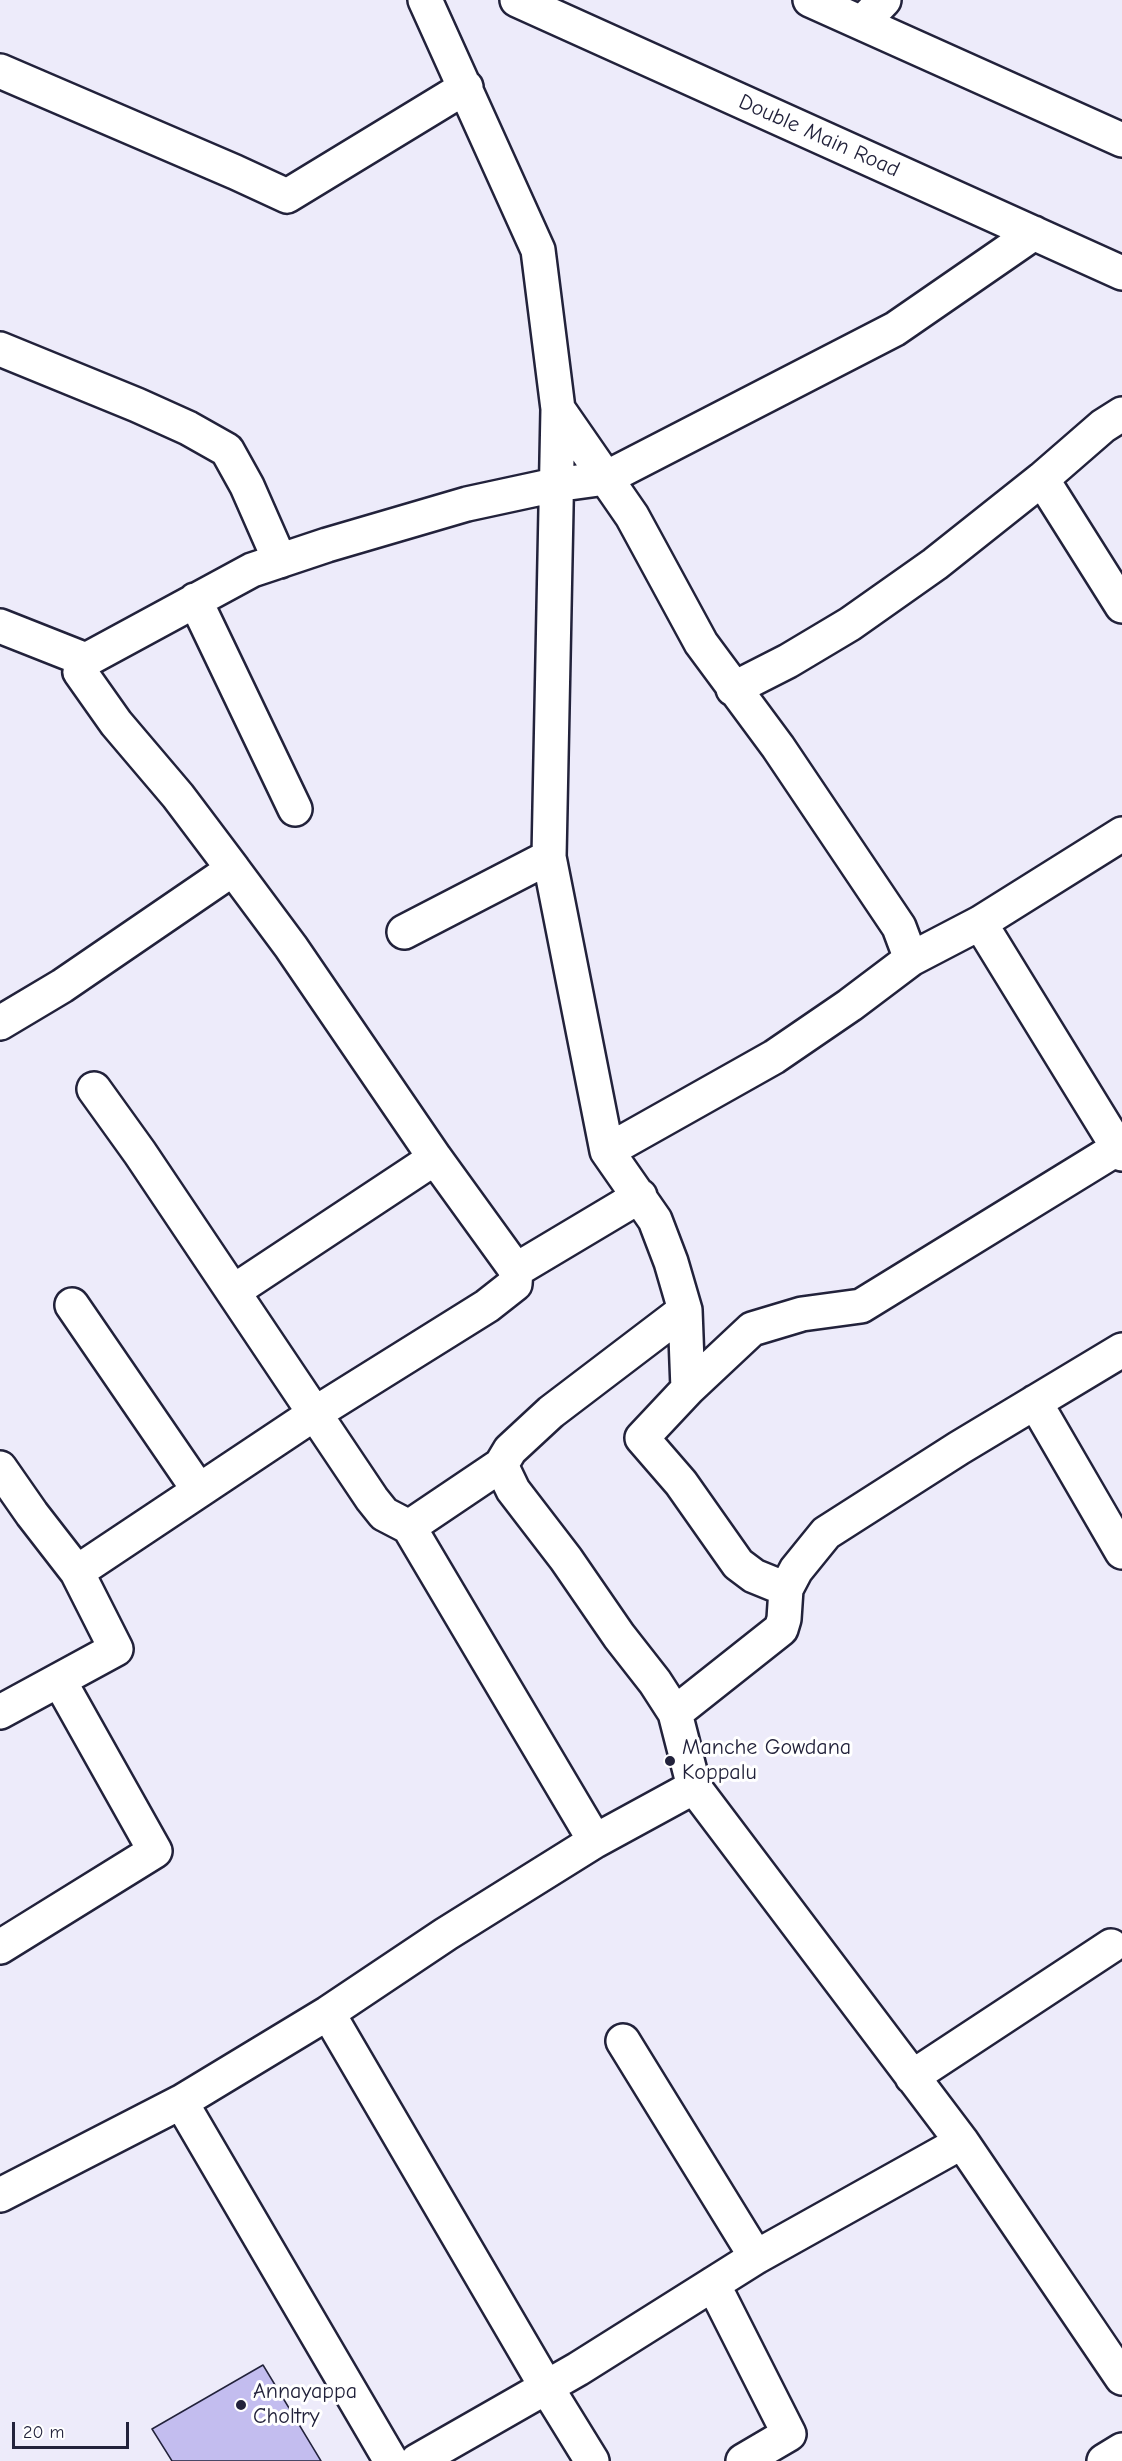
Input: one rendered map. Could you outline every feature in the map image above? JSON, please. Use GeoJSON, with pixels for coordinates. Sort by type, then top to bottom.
{"type":"FeatureCollection","features":[{"type":"Feature","properties":{"kind":"street"},"geometry":{"type":"LineString","coordinates":[[425,0],[538,250],[558,409],[549,857],[608,1151],[655,1220],[671,1262],[685,1310],[688,1389]]}},
{"type":"Feature","properties":{"kind":"street","name":"Double Main Road"},"geometry":{"type":"LineString","coordinates":[[517,0],[1122,273]]}},
{"type":"Feature","properties":{"kind":"street"},"geometry":{"type":"LineString","coordinates":[[810,0],[873,11],[1122,140]]}},
{"type":"Feature","properties":{"kind":"street"},"geometry":{"type":"LineString","coordinates":[[0,71],[235,171],[287,196],[466,87]]}},
{"type":"Feature","properties":{"kind":"street"},"geometry":{"type":"LineString","coordinates":[[77,1572],[198,1489],[487,1306],[514,1284],[516,1270],[435,1158],[291,947],[178,796],[116,723],[80,672],[86,660],[252,570],[327,545],[467,504],[555,485],[606,478],[896,329],[1034,233]]}},
{"type":"Feature","properties":{"kind":"street"},"geometry":{"type":"LineString","coordinates":[[0,349],[137,405],[188,428],[227,450],[247,486],[280,561]]}},
{"type":"Feature","properties":{"kind":"street"},"geometry":{"type":"LineString","coordinates":[[558,409],[632,516],[701,643],[778,747],[899,927],[911,959]]}},
{"type":"Feature","properties":{"kind":"street"},"geometry":{"type":"LineString","coordinates":[[733,689],[788,661],[850,624],[935,564],[1042,479],[1104,426],[1122,414]]}},
{"type":"Feature","properties":{"kind":"street"},"geometry":{"type":"LineString","coordinates":[[1042,479],[1122,606]]}},
{"type":"Feature","properties":{"kind":"street"},"geometry":{"type":"LineString","coordinates":[[195,600],[295,809]]}},
{"type":"Feature","properties":{"kind":"street"},"geometry":{"type":"LineString","coordinates":[[0,626],[86,660]]}},
{"type":"Feature","properties":{"kind":"street"},"geometry":{"type":"LineString","coordinates":[[608,1151],[774,1057],[850,1005],[911,959],[980,923],[1122,834]]}},
{"type":"Feature","properties":{"kind":"street"},"geometry":{"type":"LineString","coordinates":[[404,933],[549,857]]}},
{"type":"Feature","properties":{"kind":"street"},"geometry":{"type":"LineString","coordinates":[[0,1023],[62,986],[233,869]]}},
{"type":"Feature","properties":{"kind":"street"},"geometry":{"type":"LineString","coordinates":[[786,1589],[754,1576],[738,1564],[681,1483],[642,1438],[688,1389],[752,1329],[802,1314],[861,1306],[1120,1151],[980,923]]}},
{"type":"Feature","properties":{"kind":"street"},"geometry":{"type":"LineString","coordinates":[[94,1089],[384,1514],[409,1527],[596,1841]]}},
{"type":"Feature","properties":{"kind":"street"},"geometry":{"type":"LineString","coordinates":[[234,1292],[435,1158]]}},
{"type":"Feature","properties":{"kind":"street"},"geometry":{"type":"LineString","coordinates":[[516,1270],[640,1196]]}},
{"type":"Feature","properties":{"kind":"street"},"geometry":{"type":"LineString","coordinates":[[72,1305],[198,1489]]}},
{"type":"Feature","properties":{"kind":"street"},"geometry":{"type":"LineString","coordinates":[[409,1527],[501,1465],[510,1450],[551,1412],[685,1310]]}},
{"type":"Feature","properties":{"kind":"street"},"geometry":{"type":"LineString","coordinates":[[675,1713],[781,1629],[786,1589],[796,1570],[826,1533],[1122,1350]]}},
{"type":"Feature","properties":{"kind":"street"},"geometry":{"type":"LineString","coordinates":[[1035,1402],[1122,1552]]}},
{"type":"Feature","properties":{"kind":"street"},"geometry":{"type":"LineString","coordinates":[[501,1465],[513,1490],[566,1559],[619,1636],[656,1682],[675,1713],[694,1787],[962,2142],[1122,2378]]}},
{"type":"Feature","properties":{"kind":"street"},"geometry":{"type":"LineString","coordinates":[[0,1468],[77,1572],[116,1649],[0,1712]]}},
{"type":"Feature","properties":{"kind":"street"},"geometry":{"type":"LineString","coordinates":[[0,1947],[156,1851],[59,1680]]}},
{"type":"Feature","properties":{"kind":"street"},"geometry":{"type":"LineString","coordinates":[[0,2195],[181,2103],[328,2013],[446,1934],[596,1841],[694,1787]]}},
{"type":"Feature","properties":{"kind":"street"},"geometry":{"type":"LineString","coordinates":[[912,2077],[1111,1946]]}},
{"type":"Feature","properties":{"kind":"street"},"geometry":{"type":"LineString","coordinates":[[328,2013],[592,2461]]}},
{"type":"Feature","properties":{"kind":"street"},"geometry":{"type":"LineString","coordinates":[[623,2041],[756,2257]]}},
{"type":"Feature","properties":{"kind":"street"},"geometry":{"type":"LineString","coordinates":[[181,2103],[392,2461]]}},
{"type":"Feature","properties":{"kind":"street"},"geometry":{"type":"LineString","coordinates":[[417,2461],[547,2388],[756,2257],[962,2142]]}},
{"type":"Feature","properties":{"kind":"street"},"geometry":{"type":"LineString","coordinates":[[712,2284],[789,2434],[743,2461]]}},
{"type":"Feature","properties":{"kind":"street"},"geometry":{"type":"LineString","coordinates":[[1104,2461],[1122,2450]]}},
{"type":"Feature","properties":{"kind":"building","name":"Annayappa Choltry"},"geometry":{"type":"Polygon","coordinates":[[[263,2365],[321,2461],[172,2461],[152,2429],[263,2365]]]}},
{"type":"Feature","properties":{"kind":"place","name":"Manche Gowdana Koppalu"},"geometry":{"type":"Point","coordinates":[670,1761]}},
{"type":"Feature","properties":{"kind":"place","name":"Annayappa Choltry"},"geometry":{"type":"Point","coordinates":[241,2405]}}]}
